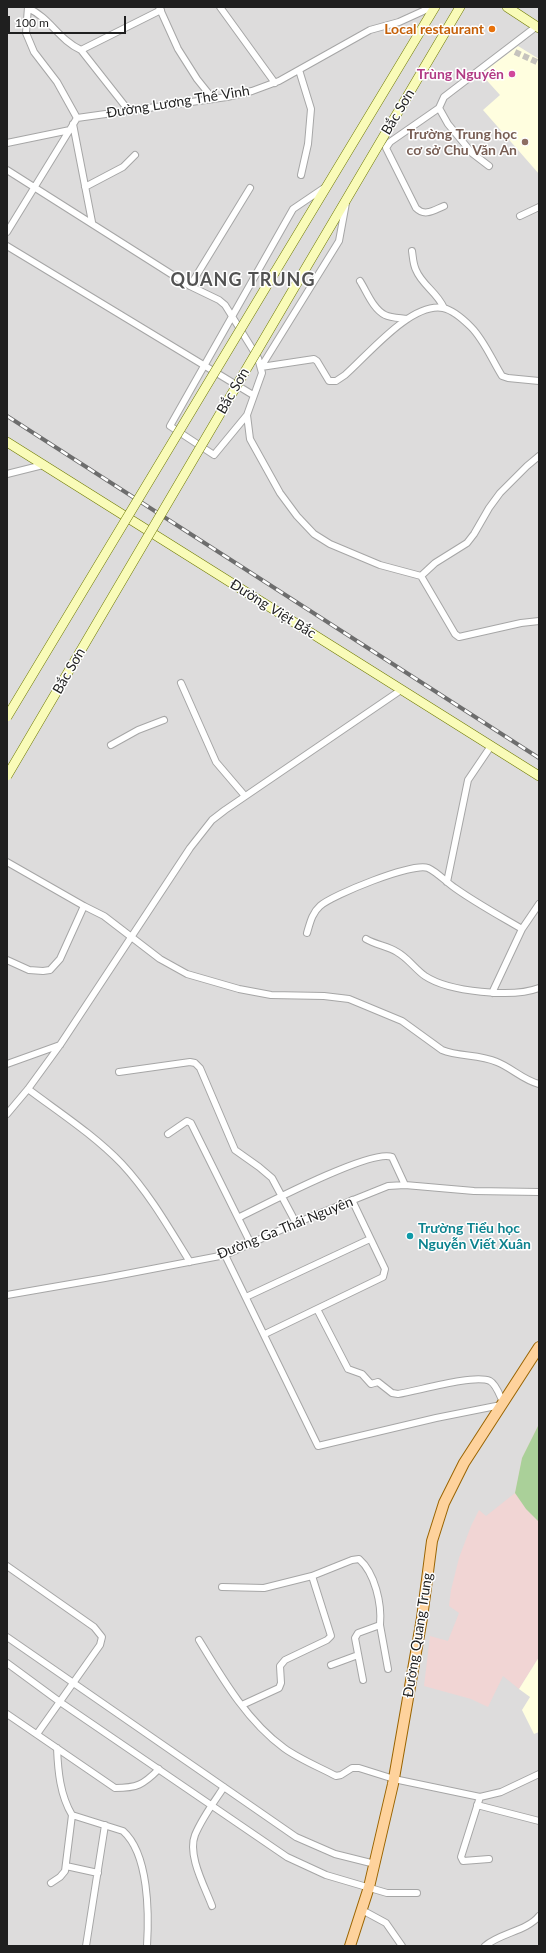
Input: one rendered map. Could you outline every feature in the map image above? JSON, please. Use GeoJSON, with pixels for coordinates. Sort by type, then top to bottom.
{"type":"FeatureCollection","features":[{"type":"Feature","properties":{"kind":"main road","name":"Bắc Sơn"},"geometry":{"type":"LineString","coordinates":[[7,717],[434,7]]}},
{"type":"Feature","properties":{"kind":"main road","name":"Bắc Sơn"},"geometry":{"type":"LineString","coordinates":[[7,776],[460,7]]}},
{"type":"Feature","properties":{"kind":"main road"},"geometry":{"type":"LineString","coordinates":[[507,7],[538,27]]}},
{"type":"Feature","properties":{"kind":"main road","name":"Đường Việt Bắc"},"geometry":{"type":"LineString","coordinates":[[7,442],[539,776]]}},
{"type":"Feature","properties":{"kind":"main road","name":"Đường Quang Trung"},"geometry":{"type":"LineString","coordinates":[[350,1946],[369,1887],[394,1779],[422,1618],[432,1541],[444,1503],[464,1463],[539,1347]]}},
{"type":"Feature","properties":{"kind":"street"},"geometry":{"type":"LineString","coordinates":[[220,7],[275,83]]}},
{"type":"Feature","properties":{"kind":"street","name":"Đường Lương Thế Vinh"},"geometry":{"type":"LineString","coordinates":[[78,118],[213,99],[252,91],[275,83],[370,30],[399,22],[434,7]]}},
{"type":"Feature","properties":{"kind":"street"},"geometry":{"type":"LineString","coordinates":[[7,232],[78,118],[57,82],[34,52],[26,33],[28,8],[38,12],[60,36],[72,46],[81,50],[129,111]]}},
{"type":"Feature","properties":{"kind":"street"},"geometry":{"type":"LineString","coordinates":[[81,50],[160,8],[178,48],[213,99]]}},
{"type":"Feature","properties":{"kind":"street"},"geometry":{"type":"LineString","coordinates":[[444,206],[427,213],[420,212],[416,208],[386,148],[390,142],[439,108],[444,97],[538,27]]}},
{"type":"Feature","properties":{"kind":"street"},"geometry":{"type":"LineString","coordinates":[[299,70],[312,109],[308,144],[301,175]]}},
{"type":"Feature","properties":{"kind":"street"},"geometry":{"type":"LineString","coordinates":[[439,108],[448,124],[472,153],[489,166]]}},
{"type":"Feature","properties":{"kind":"street"},"geometry":{"type":"LineString","coordinates":[[7,143],[72,127]]}},
{"type":"Feature","properties":{"kind":"street"},"geometry":{"type":"LineString","coordinates":[[72,127],[92,222]]}},
{"type":"Feature","properties":{"kind":"street"},"geometry":{"type":"LineString","coordinates":[[85,187],[123,167],[136,156]]}},
{"type":"Feature","properties":{"kind":"street"},"geometry":{"type":"LineString","coordinates":[[7,170],[92,222],[190,286],[219,300],[225,306],[233,318],[250,343],[261,367],[261,379],[253,395],[247,415],[214,455],[170,426],[233,318],[293,209],[327,186]]}},
{"type":"Feature","properties":{"kind":"street"},"geometry":{"type":"LineString","coordinates":[[190,286],[250,188]]}},
{"type":"Feature","properties":{"kind":"street"},"geometry":{"type":"LineString","coordinates":[[261,367],[339,241],[347,200]]}},
{"type":"Feature","properties":{"kind":"street"},"geometry":{"type":"LineString","coordinates":[[520,216],[539,207]]}},
{"type":"Feature","properties":{"kind":"street"},"geometry":{"type":"LineString","coordinates":[[7,246],[253,395]]}},
{"type":"Feature","properties":{"kind":"street"},"geometry":{"type":"LineString","coordinates":[[412,251],[414,265],[418,274],[438,296],[444,308]]}},
{"type":"Feature","properties":{"kind":"street"},"geometry":{"type":"LineString","coordinates":[[360,281],[374,304],[386,316],[407,319]]}},
{"type":"Feature","properties":{"kind":"street"},"geometry":{"type":"LineString","coordinates":[[261,367],[314,359],[329,380],[336,381],[345,375],[407,319],[423,310],[444,308],[451,311],[471,326],[478,335],[502,376],[539,381]]}},
{"type":"Feature","properties":{"kind":"street"},"geometry":{"type":"LineString","coordinates":[[247,415],[250,439],[254,449],[280,493],[302,523],[330,544],[380,565],[420,576],[458,637],[520,623],[539,621]]}},
{"type":"Feature","properties":{"kind":"street"},"geometry":{"type":"LineString","coordinates":[[420,576],[435,563],[467,543],[500,493],[526,466],[539,456]]}},
{"type":"Feature","properties":{"kind":"street"},"geometry":{"type":"LineString","coordinates":[[7,474],[43,465]]}},
{"type":"Feature","properties":{"kind":"street"},"geometry":{"type":"LineString","coordinates":[[181,682],[212,755],[222,770],[245,796]]}},
{"type":"Feature","properties":{"kind":"street"},"geometry":{"type":"LineString","coordinates":[[7,1114],[28,1089],[60,1045],[132,938],[162,890],[212,820],[401,690]]}},
{"type":"Feature","properties":{"kind":"street"},"geometry":{"type":"LineString","coordinates":[[111,745],[138,730],[164,720]]}},
{"type":"Feature","properties":{"kind":"street"},"geometry":{"type":"LineString","coordinates":[[447,882],[468,780],[491,746]]}},
{"type":"Feature","properties":{"kind":"street"},"geometry":{"type":"LineString","coordinates":[[7,862],[104,916],[160,959],[187,974],[264,994],[324,996],[348,999],[393,1016],[442,1050],[449,1053],[470,1055],[497,1062],[523,1077],[539,1084]]}},
{"type":"Feature","properties":{"kind":"street"},"geometry":{"type":"LineString","coordinates":[[307,933],[310,921],[317,910],[328,900],[402,870],[415,867],[427,868],[522,930]]}},
{"type":"Feature","properties":{"kind":"street"},"geometry":{"type":"LineString","coordinates":[[492,993],[522,930],[539,904]]}},
{"type":"Feature","properties":{"kind":"street"},"geometry":{"type":"LineString","coordinates":[[7,960],[29,970],[50,970],[60,959],[84,906]]}},
{"type":"Feature","properties":{"kind":"street"},"geometry":{"type":"LineString","coordinates":[[366,939],[396,951],[425,975],[436,982],[460,989],[492,993],[527,991],[539,988]]}},
{"type":"Feature","properties":{"kind":"street"},"geometry":{"type":"LineString","coordinates":[[7,1064],[60,1045]]}},
{"type":"Feature","properties":{"kind":"street"},"geometry":{"type":"LineString","coordinates":[[119,1072],[190,1062],[194,1063],[200,1068],[235,1150],[272,1178],[296,1223]]}},
{"type":"Feature","properties":{"kind":"street"},"geometry":{"type":"LineString","coordinates":[[28,1089],[80,1128],[122,1164],[150,1198],[190,1262]]}},
{"type":"Feature","properties":{"kind":"street"},"geometry":{"type":"LineString","coordinates":[[168,1134],[187,1121],[191,1123],[251,1244]]}},
{"type":"Feature","properties":{"kind":"street"},"geometry":{"type":"LineString","coordinates":[[238,1218],[337,1170],[362,1161],[389,1155],[393,1159],[405,1185]]}},
{"type":"Feature","properties":{"kind":"street","name":"Đường Ga Thái Nguyên"},"geometry":{"type":"LineString","coordinates":[[7,1295],[225,1255],[296,1223],[388,1186],[405,1185],[474,1191],[539,1192]]}},
{"type":"Feature","properties":{"kind":"street"},"geometry":{"type":"LineString","coordinates":[[265,1334],[383,1277],[385,1269],[352,1200]]}},
{"type":"Feature","properties":{"kind":"street"},"geometry":{"type":"LineString","coordinates":[[246,1297],[370,1239]]}},
{"type":"Feature","properties":{"kind":"street"},"geometry":{"type":"LineString","coordinates":[[225,1255],[265,1334],[318,1446],[502,1404],[493,1384],[488,1381],[465,1380],[398,1394],[392,1393],[378,1382],[371,1384],[362,1374],[348,1369],[317,1309]]}},
{"type":"Feature","properties":{"kind":"street"},"geometry":{"type":"LineString","coordinates":[[222,1587],[264,1588],[312,1576],[352,1560],[359,1560],[364,1564],[373,1582],[380,1604],[380,1625],[388,1669]]}},
{"type":"Feature","properties":{"kind":"street"},"geometry":{"type":"LineString","coordinates":[[7,1566],[94,1627],[102,1637],[100,1645],[37,1734]]}},
{"type":"Feature","properties":{"kind":"street"},"geometry":{"type":"LineString","coordinates":[[242,1705],[279,1688],[281,1683],[280,1666],[285,1660],[327,1640],[331,1636],[312,1576]]}},
{"type":"Feature","properties":{"kind":"street"},"geometry":{"type":"LineString","coordinates":[[363,1680],[355,1638],[358,1633],[380,1625]]}},
{"type":"Feature","properties":{"kind":"street"},"geometry":{"type":"LineString","coordinates":[[7,1636],[72,1683],[296,1837],[335,1854],[375,1864]]}},
{"type":"Feature","properties":{"kind":"street"},"geometry":{"type":"LineString","coordinates":[[199,1640],[242,1705],[254,1720],[284,1748],[336,1776],[341,1775],[352,1768],[359,1768],[394,1779],[480,1797],[501,1792],[539,1774]]}},
{"type":"Feature","properties":{"kind":"street"},"geometry":{"type":"LineString","coordinates":[[331,1665],[358,1655]]}},
{"type":"Feature","properties":{"kind":"street"},"geometry":{"type":"LineString","coordinates":[[7,1663],[60,1702],[287,1857],[326,1875],[387,1893],[417,1893]]}},
{"type":"Feature","properties":{"kind":"street"},"geometry":{"type":"LineString","coordinates":[[7,1714],[115,1788],[133,1788],[145,1783],[159,1769]]}},
{"type":"Feature","properties":{"kind":"street"},"geometry":{"type":"LineString","coordinates":[[51,1883],[60,1877],[66,1866],[72,1815],[66,1803],[58,1776],[57,1748]]}},
{"type":"Feature","properties":{"kind":"street"},"geometry":{"type":"LineString","coordinates":[[212,1906],[196,1865],[193,1850],[194,1836],[224,1787]]}},
{"type":"Feature","properties":{"kind":"street"},"geometry":{"type":"LineString","coordinates":[[480,1797],[461,1857],[463,1861],[469,1862],[489,1859]]}},
{"type":"Feature","properties":{"kind":"street"},"geometry":{"type":"LineString","coordinates":[[478,1805],[539,1821]]}},
{"type":"Feature","properties":{"kind":"street"},"geometry":{"type":"LineString","coordinates":[[72,1815],[123,1831],[130,1837],[141,1867],[147,1892],[147,1946]]}},
{"type":"Feature","properties":{"kind":"street"},"geometry":{"type":"LineString","coordinates":[[86,1946],[106,1825]]}},
{"type":"Feature","properties":{"kind":"street"},"geometry":{"type":"LineString","coordinates":[[66,1866],[98,1873]]}},
{"type":"Feature","properties":{"kind":"street"},"geometry":{"type":"LineString","coordinates":[[362,1910],[386,1922],[402,1946]]}},
{"type":"Feature","properties":{"kind":"street"},"geometry":{"type":"LineString","coordinates":[[485,1946],[503,1935],[532,1922],[539,1916]]}},
{"type":"Feature","properties":{"kind":"shaded area"},"geometry":{"type":"Polygon","coordinates":[[[7,7],[539,7],[539,1946],[7,1946],[7,7]]]}},
{"type":"Feature","properties":{"kind":"shaded area","name":"Trường Trung học cơ sở Chu Văn An"},"geometry":{"type":"Polygon","coordinates":[[[518,46],[539,59],[539,174],[483,110],[500,95],[481,74],[518,46]]]}},
{"type":"Feature","properties":{"kind":"shaded area"},"geometry":{"type":"Polygon","coordinates":[[[539,1424],[539,1657],[519,1689],[503,1676],[488,1707],[471,1699],[424,1686],[430,1636],[448,1641],[459,1613],[449,1606],[451,1590],[459,1558],[471,1526],[479,1510],[486,1516],[515,1493],[522,1458],[539,1424]]]}},
{"type":"Feature","properties":{"kind":"shaded area"},"geometry":{"type":"Polygon","coordinates":[[[539,1657],[539,1732],[534,1734],[522,1710],[530,1697],[519,1689],[539,1657]]]}},
{"type":"Feature","properties":{"kind":"green space"},"geometry":{"type":"Polygon","coordinates":[[[539,1424],[539,1522],[526,1509],[515,1493],[522,1458],[539,1424]]]}},
{"type":"Feature","properties":{"kind":"tunnel"},"geometry":{"type":"LineString","coordinates":[[515,52],[539,63]]}},
{"type":"Feature","properties":{"kind":"railway"},"geometry":{"type":"LineString","coordinates":[[7,416],[539,758]]}},
{"type":"Feature","properties":{"kind":"place","name":"Local restaurant"},"geometry":{"type":"Point","coordinates":[492,29]}},
{"type":"Feature","properties":{"kind":"place","name":"Trùng Nguyên"},"geometry":{"type":"Point","coordinates":[512,74]}},
{"type":"Feature","properties":{"kind":"place","name":"Trường Trung học cơ sở Chu Văn An"},"geometry":{"type":"Point","coordinates":[525,142]}},
{"type":"Feature","properties":{"kind":"place","name":"Trường Tiểu học Nguyễn Viết Xuân"},"geometry":{"type":"Point","coordinates":[410,1236]}},
{"type":"Feature","properties":{"kind":"district","name":"QUANG TRUNG"},"geometry":{"type":"Point","coordinates":[243,280]}}]}
